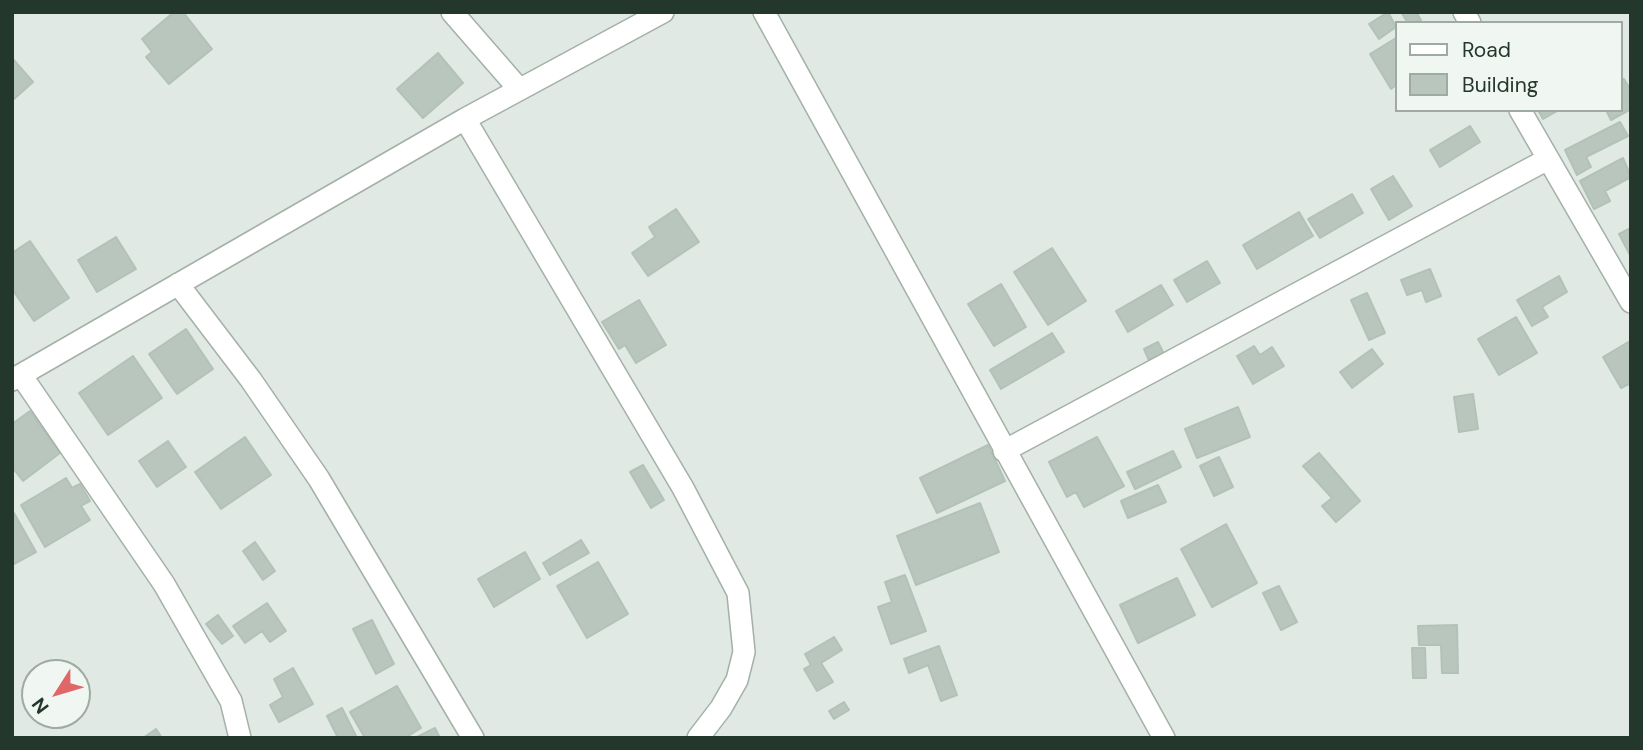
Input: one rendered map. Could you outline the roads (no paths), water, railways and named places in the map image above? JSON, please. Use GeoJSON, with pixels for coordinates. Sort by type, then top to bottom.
{"type":"FeatureCollection","features":[{"type":"Feature","properties":{"kind":"street"},"geometry":{"type":"LineString","coordinates":[[452,12],[519,89]]}},
{"type":"Feature","properties":{"kind":"street"},"geometry":{"type":"LineString","coordinates":[[240,738],[232,701],[164,584],[17,378],[465,119],[663,12]]}},
{"type":"Feature","properties":{"kind":"street"},"geometry":{"type":"LineString","coordinates":[[764,12],[1164,738]]}},
{"type":"Feature","properties":{"kind":"street"},"geometry":{"type":"LineString","coordinates":[[1521,112],[1631,302]]}},
{"type":"Feature","properties":{"kind":"street"},"geometry":{"type":"LineString","coordinates":[[465,119],[683,488],[737,593],[744,652],[737,680],[698,738]]}},
{"type":"Feature","properties":{"kind":"street"},"geometry":{"type":"LineString","coordinates":[[1004,451],[1548,159]]}},
{"type":"Feature","properties":{"kind":"street"},"geometry":{"type":"LineString","coordinates":[[178,284],[251,380],[319,479],[473,738]]}}]}
